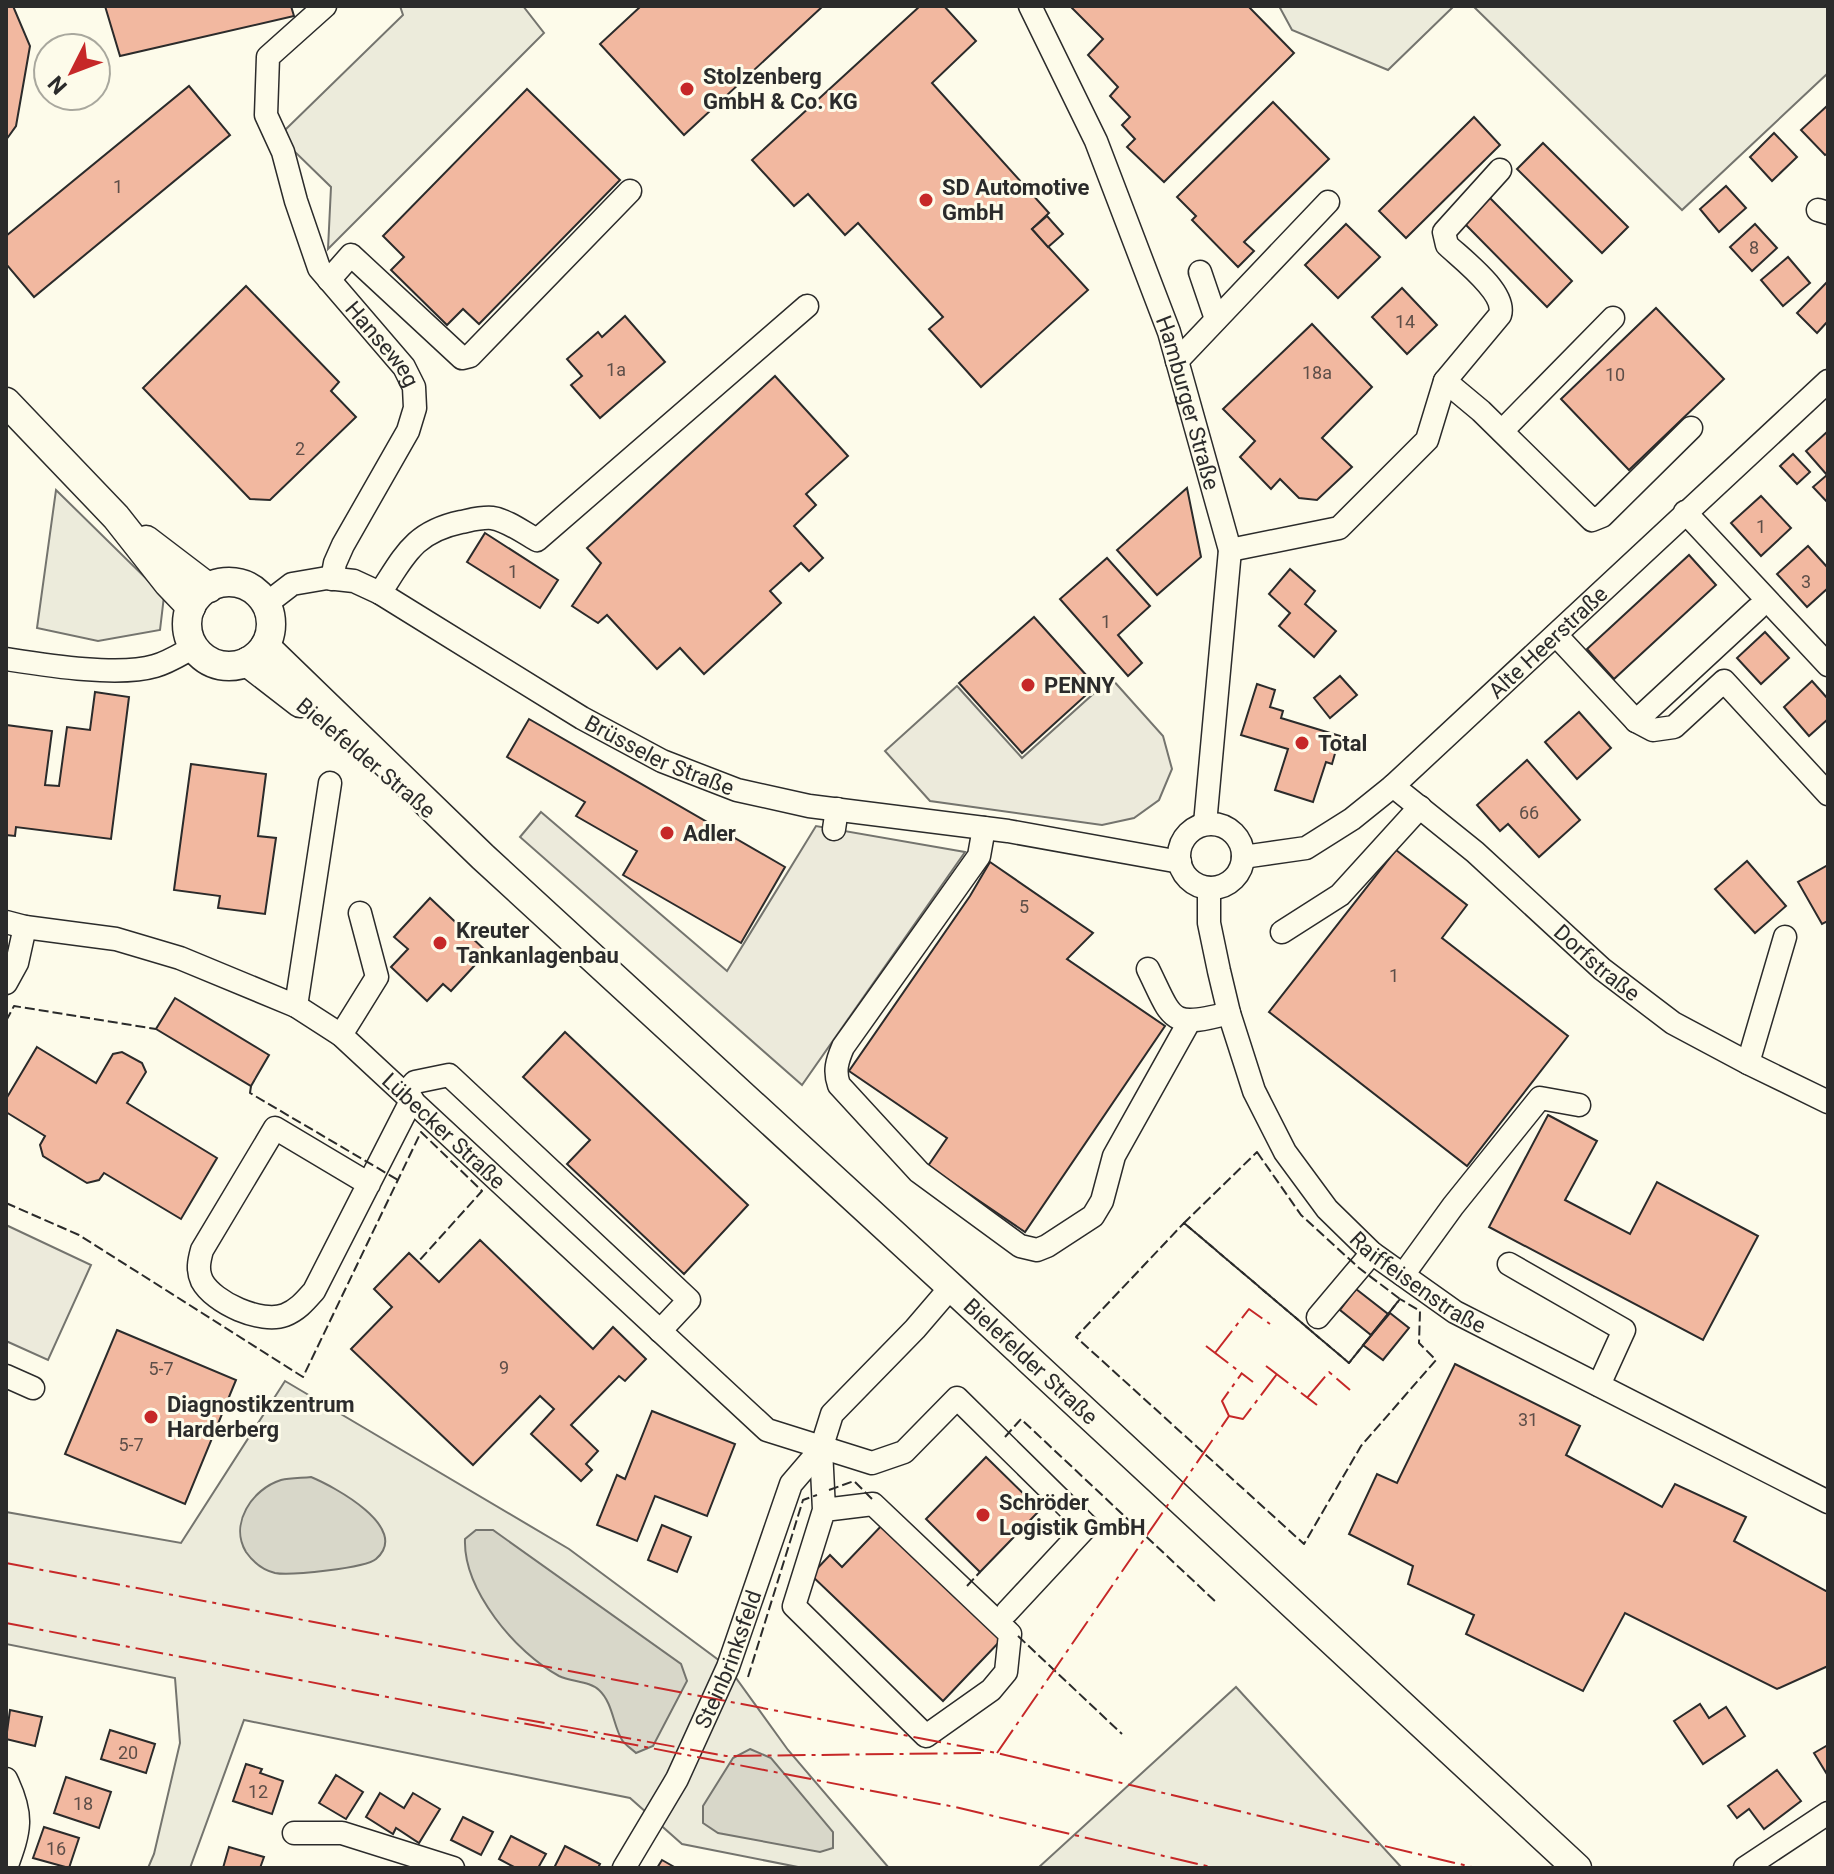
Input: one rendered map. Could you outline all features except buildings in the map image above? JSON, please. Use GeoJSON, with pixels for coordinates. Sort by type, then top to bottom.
{"type":"FeatureCollection","features":[{"type":"Feature","properties":{"kind":"main road"},"geometry":{"type":"LineString","coordinates":[[6,402],[116,517],[200,598]]}},
{"type":"Feature","properties":{"kind":"main road"},"geometry":{"type":"LineString","coordinates":[[221,583],[247,586],[266,604],[271,625],[256,654],[223,666],[202,656],[194,647],[188,634],[187,621],[200,598],[221,583]]}},
{"type":"Feature","properties":{"kind":"main road","name":"Bielefelder Straße"},"geometry":{"type":"LineString","coordinates":[[256,654],[271,678],[483,857],[1577,1868]]}},
{"type":"Feature","properties":{"kind":"street","name":"Hanseweg"},"geometry":{"type":"LineString","coordinates":[[325,6],[268,57],[266,115],[283,152],[319,268],[404,367],[414,387],[415,408],[408,431],[343,545],[332,579]]}},
{"type":"Feature","properties":{"kind":"street","name":"Hamburger Straße"},"geometry":{"type":"LineString","coordinates":[[1030,6],[1096,141],[1169,332],[1230,550],[1205,824]]}},
{"type":"Feature","properties":{"kind":"street"},"geometry":{"type":"LineString","coordinates":[[1230,550],[1339,528],[1427,440],[1445,381],[1500,315],[1502,308],[1496,293],[1447,245],[1444,232],[1500,170]]}},
{"type":"Feature","properties":{"kind":"street"},"geometry":{"type":"LineString","coordinates":[[329,280],[351,255],[462,358],[470,356],[630,191]]}},
{"type":"Feature","properties":{"kind":"street"},"geometry":{"type":"LineString","coordinates":[[1177,361],[1328,202]]}},
{"type":"Feature","properties":{"kind":"street"},"geometry":{"type":"LineString","coordinates":[[1200,272],[1216,319]]}},
{"type":"Feature","properties":{"kind":"street"},"geometry":{"type":"LineString","coordinates":[[380,593],[406,554],[426,534],[452,524],[495,518],[537,540],[807,306]]}},
{"type":"Feature","properties":{"kind":"street"},"geometry":{"type":"LineString","coordinates":[[1502,431],[1613,318]]}},
{"type":"Feature","properties":{"kind":"street"},"geometry":{"type":"LineString","coordinates":[[1445,381],[1502,431],[1592,520],[1602,516],[1691,428]]}},
{"type":"Feature","properties":{"kind":"street","name":"Alte Heerstraße"},"geometry":{"type":"LineString","coordinates":[[1243,857],[1306,848],[1352,819],[1393,786],[1828,381]]}},
{"type":"Feature","properties":{"kind":"street"},"geometry":{"type":"LineString","coordinates":[[1685,512],[1828,665]]}},
{"type":"Feature","properties":{"kind":"street","name":"Brüsseler Straße"},"geometry":{"type":"LineString","coordinates":[[266,604],[292,584],[332,579],[354,581],[380,593],[582,718],[662,761],[737,790],[836,819],[984,828],[1009,822],[1097,846],[1181,853]]}},
{"type":"Feature","properties":{"kind":"street"},"geometry":{"type":"LineString","coordinates":[[1636,721],[1757,609]]}},
{"type":"Feature","properties":{"kind":"street"},"geometry":{"type":"LineString","coordinates":[[1556,635],[1636,721],[1653,730],[1674,727],[1724,681],[1828,794]]}},
{"type":"Feature","properties":{"kind":"street"},"geometry":{"type":"LineString","coordinates":[[6,659],[123,671],[154,667],[194,647]]}},
{"type":"Feature","properties":{"kind":"street"},"geometry":{"type":"LineString","coordinates":[[296,1006],[330,783]]}},
{"type":"Feature","properties":{"kind":"street","name":"Dorfstraße"},"geometry":{"type":"LineString","coordinates":[[1393,786],[1475,852],[1602,969],[1673,1023],[1828,1102]]}},
{"type":"Feature","properties":{"kind":"street"},"geometry":{"type":"LineString","coordinates":[[1282,932],[1340,895],[1420,807]]}},
{"type":"Feature","properties":{"kind":"street"},"geometry":{"type":"LineString","coordinates":[[1205,824],[1215,824],[1232,831],[1238,839],[1243,857],[1236,876],[1220,887],[1209,888],[1190,880],[1181,853],[1187,835],[1205,824]]}},
{"type":"Feature","properties":{"kind":"street"},"geometry":{"type":"LineString","coordinates":[[984,828],[979,856],[843,1047],[837,1060],[835,1075],[839,1085],[919,1172],[1020,1246],[1037,1250],[1047,1246],[1093,1216],[1102,1201],[1114,1156],[1189,1022]]}},
{"type":"Feature","properties":{"kind":"street","name":"Raiffeisenstraße"},"geometry":{"type":"LineString","coordinates":[[1209,888],[1209,923],[1229,1013],[1254,1091],[1285,1152],[1327,1209],[1372,1253],[1455,1312],[1828,1502]]}},
{"type":"Feature","properties":{"kind":"street"},"geometry":{"type":"LineString","coordinates":[[341,1035],[377,977],[360,913]]}},
{"type":"Feature","properties":{"kind":"street"},"geometry":{"type":"LineString","coordinates":[[6,983],[17,963],[16,924]]}},
{"type":"Feature","properties":{"kind":"street","name":"Lübecker Straße"},"geometry":{"type":"LineString","coordinates":[[16,924],[129,942],[180,958],[296,1006],[341,1035],[767,1430],[872,1463],[904,1452],[957,1398],[1087,1526],[1007,1612]]}},
{"type":"Feature","properties":{"kind":"street"},"geometry":{"type":"LineString","coordinates":[[1748,1063],[1785,937]]}},
{"type":"Feature","properties":{"kind":"street"},"geometry":{"type":"LineString","coordinates":[[1148,969],[1167,1008],[1182,1020],[1189,1022],[1229,1013]]}},
{"type":"Feature","properties":{"kind":"street"},"geometry":{"type":"LineString","coordinates":[[369,1184],[275,1128],[202,1250],[198,1266],[202,1280],[212,1293],[247,1313],[266,1318],[285,1315],[302,1305],[314,1291],[369,1184],[415,1082],[449,1075],[689,1300],[660,1331]]}},
{"type":"Feature","properties":{"kind":"street"},"geometry":{"type":"LineString","coordinates":[[1403,1275],[1453,1206],[1540,1098],[1579,1105]]}},
{"type":"Feature","properties":{"kind":"street"},"geometry":{"type":"LineString","coordinates":[[1318,1317],[1372,1253]]}},
{"type":"Feature","properties":{"kind":"street"},"geometry":{"type":"LineString","coordinates":[[1509,1264],[1624,1330],[1599,1385]]}},
{"type":"Feature","properties":{"kind":"street"},"geometry":{"type":"LineString","coordinates":[[824,1510],[873,1504],[1010,1634],[1006,1672],[991,1690],[926,1736],[794,1606],[824,1510],[821,1449],[832,1414],[915,1329],[951,1287]]}},
{"type":"Feature","properties":{"kind":"street"},"geometry":{"type":"LineString","coordinates":[[6,1376],[33,1388]]}},
{"type":"Feature","properties":{"kind":"street","name":"Steinbrinksfeld"},"geometry":{"type":"LineString","coordinates":[[624,1868],[677,1779],[728,1667],[791,1484],[821,1449]]}},
{"type":"Feature","properties":{"kind":"street"},"geometry":{"type":"LineString","coordinates":[[6,1779],[17,1802],[18,1835],[6,1868]]}},
{"type":"Feature","properties":{"kind":"street"},"geometry":{"type":"LineString","coordinates":[[1745,1868],[1828,1813]]}},
{"type":"Feature","properties":{"kind":"street"},"geometry":{"type":"LineString","coordinates":[[294,1833],[342,1833],[453,1868]]}},
{"type":"Feature","properties":{"kind":"shaded area"},"geometry":{"type":"Polygon","coordinates":[[[400,6],[523,6],[544,33],[328,249],[331,187],[294,151],[285,130],[403,15],[400,6]]]}},
{"type":"Feature","properties":{"kind":"shaded area"},"geometry":{"type":"Polygon","coordinates":[[[1279,6],[1454,6],[1388,70],[1292,30],[1279,6]]]}},
{"type":"Feature","properties":{"kind":"shaded area"},"geometry":{"type":"Polygon","coordinates":[[[1473,6],[1828,6],[1828,73],[1682,210],[1473,6]]]}},
{"type":"Feature","properties":{"kind":"shaded area"},"geometry":{"type":"Polygon","coordinates":[[[56,490],[164,596],[160,630],[98,641],[37,628],[56,490]]]}},
{"type":"Feature","properties":{"kind":"shaded area","name":"PENNY"},"geometry":{"type":"Polygon","coordinates":[[[1111,678],[1163,736],[1172,769],[1159,800],[1134,818],[1102,825],[930,801],[885,751],[957,686],[1022,758],[1111,678]]]}},
{"type":"Feature","properties":{"kind":"shaded area","name":"Adler"},"geometry":{"type":"Polygon","coordinates":[[[541,812],[727,971],[816,826],[965,852],[802,1085],[520,837],[541,812]]]}},
{"type":"Feature","properties":{"kind":"shaded area"},"geometry":{"type":"Polygon","coordinates":[[[6,1225],[91,1265],[48,1360],[6,1341],[6,1225]]]}},
{"type":"Feature","properties":{"kind":"shaded area"},"geometry":{"type":"Polygon","coordinates":[[[285,1381],[569,1549],[728,1667],[788,1750],[889,1868],[803,1868],[682,1844],[630,1798],[244,1720],[190,1868],[148,1868],[180,1743],[175,1678],[6,1644],[6,1512],[181,1543],[285,1381]]]}},
{"type":"Feature","properties":{"kind":"shaded area"},"geometry":{"type":"Polygon","coordinates":[[[311,1477],[351,1499],[377,1522],[384,1534],[384,1547],[376,1559],[343,1568],[283,1574],[266,1570],[249,1556],[241,1541],[240,1530],[246,1509],[253,1499],[281,1480],[311,1477]]]}},
{"type":"Feature","properties":{"kind":"shaded area"},"geometry":{"type":"Polygon","coordinates":[[[476,1530],[493,1530],[681,1664],[687,1681],[653,1746],[636,1753],[622,1740],[607,1701],[599,1690],[559,1676],[543,1666],[495,1618],[473,1579],[467,1559],[465,1539],[476,1530]]]}},
{"type":"Feature","properties":{"kind":"shaded area"},"geometry":{"type":"Polygon","coordinates":[[[1236,1687],[1402,1868],[1038,1868],[1236,1687]]]}},
{"type":"Feature","properties":{"kind":"shaded area"},"geometry":{"type":"Polygon","coordinates":[[[750,1749],[771,1758],[833,1832],[833,1848],[820,1852],[718,1833],[703,1823],[703,1806],[733,1758],[750,1749]]]}},
{"type":"Feature","properties":{"kind":"fence"},"geometry":{"type":"LineString","coordinates":[[6,1021],[14,1006],[156,1029]]}},
{"type":"Feature","properties":{"kind":"fence"},"geometry":{"type":"LineString","coordinates":[[251,1086],[250,1093],[398,1180]]}},
{"type":"Feature","properties":{"kind":"fence"},"geometry":{"type":"LineString","coordinates":[[6,1203],[79,1235],[303,1377],[421,1132],[482,1191],[418,1262]]}},
{"type":"Feature","properties":{"kind":"fence"},"geometry":{"type":"LineString","coordinates":[[1257,1152],[1301,1215],[1359,1268],[1400,1299],[1349,1363],[1184,1223],[1257,1152]]}},
{"type":"Feature","properties":{"kind":"fence"},"geometry":{"type":"LineString","coordinates":[[1184,1223],[1349,1363],[1400,1299],[1420,1311],[1419,1343],[1436,1360],[1361,1446],[1304,1544],[1076,1337],[1184,1223]]}},
{"type":"Feature","properties":{"kind":"fence"},"geometry":{"type":"LineString","coordinates":[[1005,1437],[1021,1419],[1217,1603]]}},
{"type":"Feature","properties":{"kind":"fence"},"geometry":{"type":"LineString","coordinates":[[829,1490],[854,1481],[872,1499]]}},
{"type":"Feature","properties":{"kind":"fence"},"geometry":{"type":"LineString","coordinates":[[748,1677],[803,1500],[817,1495]]}},
{"type":"Feature","properties":{"kind":"fence"},"geometry":{"type":"LineString","coordinates":[[967,1586],[980,1572]]}},
{"type":"Feature","properties":{"kind":"fence"},"geometry":{"type":"LineString","coordinates":[[1018,1636],[1122,1734]]}},
{"type":"Feature","properties":{"kind":"power"},"geometry":{"type":"LineString","coordinates":[[1215,1353],[1249,1309],[1270,1324]]}},
{"type":"Feature","properties":{"kind":"power"},"geometry":{"type":"LineString","coordinates":[[1206,1346],[1253,1382]]}},
{"type":"Feature","properties":{"kind":"power"},"geometry":{"type":"LineString","coordinates":[[1266,1366],[1317,1405]]}},
{"type":"Feature","properties":{"kind":"power"},"geometry":{"type":"LineString","coordinates":[[1307,1398],[1329,1372],[1350,1390]]}},
{"type":"Feature","properties":{"kind":"power"},"geometry":{"type":"LineString","coordinates":[[1229,1416],[1222,1401],[1242,1373]]}},
{"type":"Feature","properties":{"kind":"power"},"geometry":{"type":"LineString","coordinates":[[1229,1416],[1243,1419],[1277,1374]]}},
{"type":"Feature","properties":{"kind":"power"},"geometry":{"type":"LineString","coordinates":[[997,1753],[1229,1416]]}},
{"type":"Feature","properties":{"kind":"power"},"geometry":{"type":"LineString","coordinates":[[6,1563],[997,1753],[1476,1868]]}},
{"type":"Feature","properties":{"kind":"power"},"geometry":{"type":"LineString","coordinates":[[6,1623],[955,1807],[1215,1868]]}},
{"type":"Feature","properties":{"kind":"power"},"geometry":{"type":"LineString","coordinates":[[517,1718],[726,1756],[981,1753]]}},
{"type":"Feature","properties":{"kind":"place","name":"Stolzenberg GmbH & Co. KG"},"geometry":{"type":"Point","coordinates":[687,89]}},
{"type":"Feature","properties":{"kind":"place","name":"SD Automotive GmbH"},"geometry":{"type":"Point","coordinates":[926,200]}},
{"type":"Feature","properties":{"kind":"place","name":"PENNY"},"geometry":{"type":"Point","coordinates":[1028,685]}},
{"type":"Feature","properties":{"kind":"place","name":"Total"},"geometry":{"type":"Point","coordinates":[1302,743]}},
{"type":"Feature","properties":{"kind":"place","name":"Adler"},"geometry":{"type":"Point","coordinates":[667,833]}},
{"type":"Feature","properties":{"kind":"place","name":"Kreuter Tankanlagenbau"},"geometry":{"type":"Point","coordinates":[440,943]}},
{"type":"Feature","properties":{"kind":"place","name":"Diagnostikzentrum Harderberg"},"geometry":{"type":"Point","coordinates":[151,1417]}},
{"type":"Feature","properties":{"kind":"place","name":"Schröder Logistik GmbH"},"geometry":{"type":"Point","coordinates":[983,1515]}}]}
